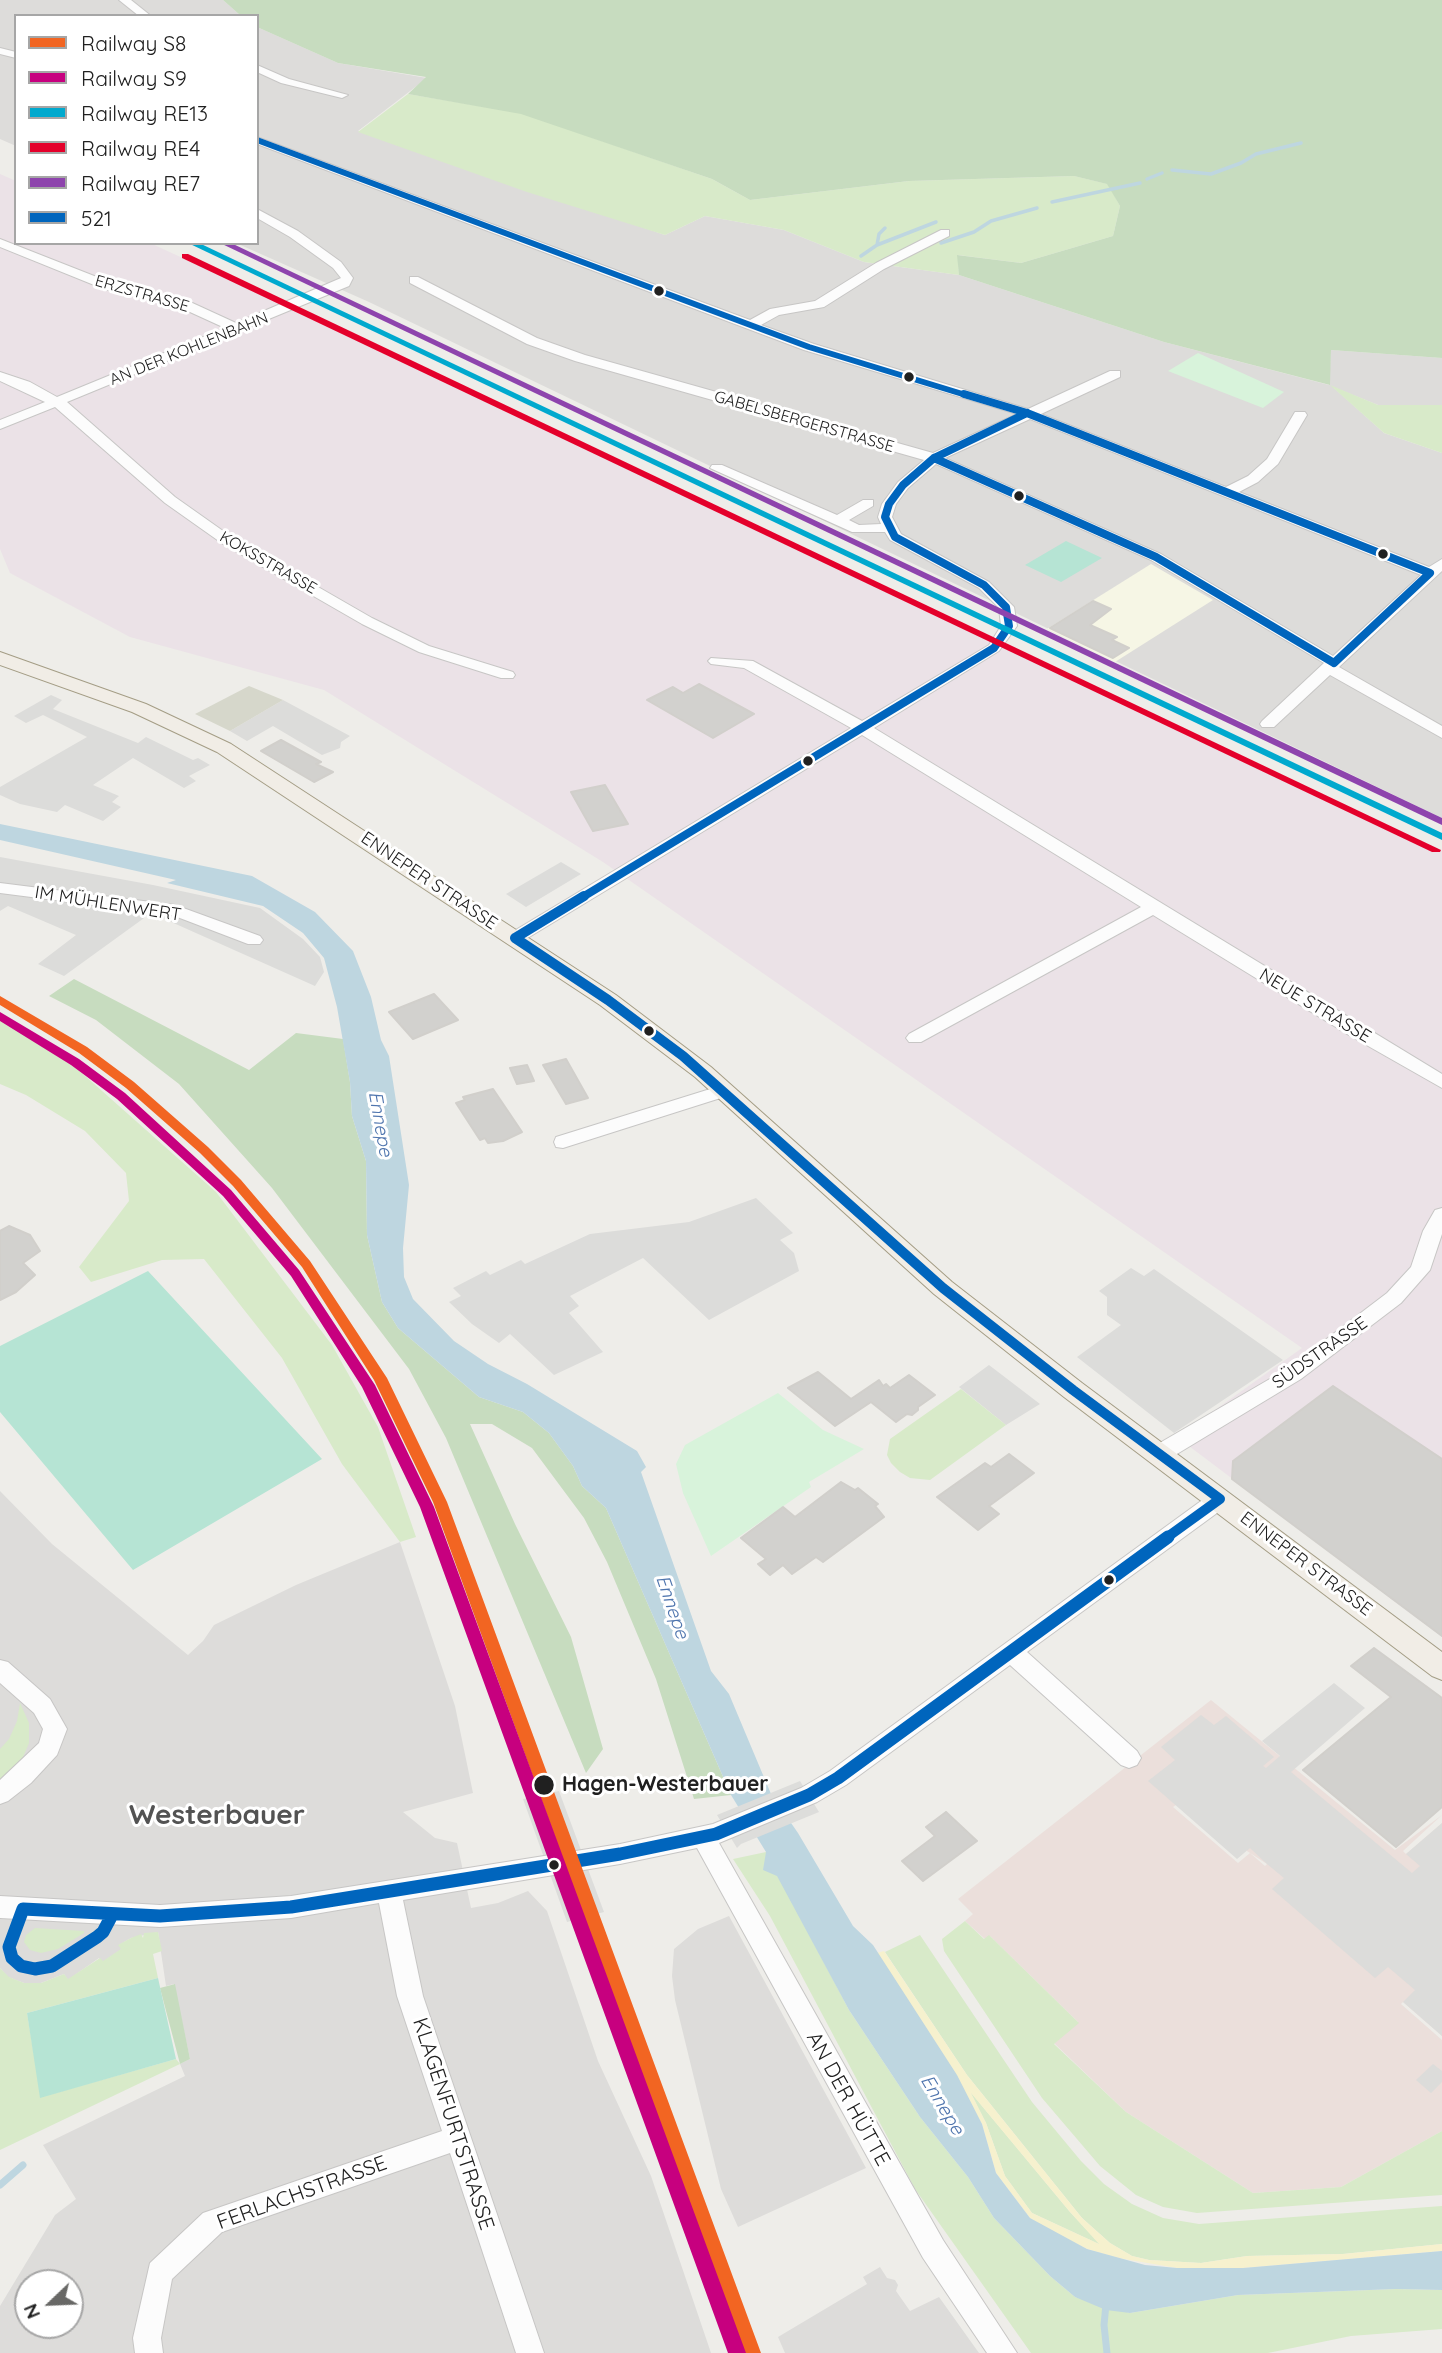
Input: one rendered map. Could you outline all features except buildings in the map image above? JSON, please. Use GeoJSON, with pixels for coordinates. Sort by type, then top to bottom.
{"type":"FeatureCollection","features":[{"type":"Feature","properties":{"kind":"main road","name":"ENNEPER STRASSE"},"geometry":{"type":"LineString","coordinates":[[0,658],[139,708],[224,748],[618,1008],[723,1091],[928,1276],[1442,1668]]}},
{"type":"Feature","properties":{"kind":"street"},"geometry":{"type":"LineString","coordinates":[[124,0],[143,14]]}},
{"type":"Feature","properties":{"kind":"street"},"geometry":{"type":"LineString","coordinates":[[259,69],[285,80],[342,95]]}},
{"type":"Feature","properties":{"kind":"street"},"geometry":{"type":"LineString","coordinates":[[259,141],[751,325],[867,365],[1027,413],[1228,492],[1436,568],[1268,724]]}},
{"type":"Feature","properties":{"kind":"street","name":"AN DER KOHLENBAHN"},"geometry":{"type":"LineString","coordinates":[[0,425],[345,284],[347,278],[344,271],[315,249],[259,214]]}},
{"type":"Feature","properties":{"kind":"street"},"geometry":{"type":"LineString","coordinates":[[751,325],[775,312],[819,304],[880,266],[945,233]]}},
{"type":"Feature","properties":{"kind":"street","name":"ERZSTRASSE"},"geometry":{"type":"LineString","coordinates":[[3,246],[108,286],[183,304],[236,328]]}},
{"type":"Feature","properties":{"kind":"street","name":"GABELSBERGERSTRASSE"},"geometry":{"type":"LineString","coordinates":[[414,280],[532,341],[580,358],[934,458],[1156,557],[1442,733]]}},
{"type":"Feature","properties":{"kind":"street"},"geometry":{"type":"LineString","coordinates":[[515,938],[994,648],[1009,626],[1006,607],[984,584],[895,537],[888,528],[885,517],[889,505],[903,485],[934,458],[1115,374]]}},
{"type":"Feature","properties":{"kind":"street","name":"KOKSSTRASSE"},"geometry":{"type":"LineString","coordinates":[[0,376],[25,385],[57,402],[80,419],[170,500],[228,541],[368,621],[424,649],[508,675]]}},
{"type":"Feature","properties":{"kind":"street"},"geometry":{"type":"LineString","coordinates":[[1228,492],[1254,479],[1273,461],[1300,415]]}},
{"type":"Feature","properties":{"kind":"street"},"geometry":{"type":"LineString","coordinates":[[717,468],[856,529],[888,528]]}},
{"type":"Feature","properties":{"kind":"street"},"geometry":{"type":"LineString","coordinates":[[838,521],[868,503]]}},
{"type":"Feature","properties":{"kind":"street","name":"NEUE STRASSE"},"geometry":{"type":"LineString","coordinates":[[716,661],[748,664],[863,728],[1442,1082]]}},
{"type":"Feature","properties":{"kind":"street","name":"IM MÜHLENWERT"},"geometry":{"type":"LineString","coordinates":[[0,888],[175,910],[254,940]]}},
{"type":"Feature","properties":{"kind":"street"},"geometry":{"type":"LineString","coordinates":[[915,1038],[1154,907]]}},
{"type":"Feature","properties":{"kind":"street"},"geometry":{"type":"LineString","coordinates":[[563,1142],[723,1091]]}},
{"type":"Feature","properties":{"kind":"street","name":"SÜDSTRASSE"},"geometry":{"type":"LineString","coordinates":[[1159,1454],[1294,1374],[1394,1298],[1420,1270],[1433,1231],[1442,1215]]}},
{"type":"Feature","properties":{"kind":"street"},"geometry":{"type":"LineString","coordinates":[[0,1907],[160,1916],[291,1907],[715,1833],[809,1795],[838,1778],[1220,1499]]}},
{"type":"Feature","properties":{"kind":"street"},"geometry":{"type":"LineString","coordinates":[[1010,1651],[1129,1758]]}},
{"type":"Feature","properties":{"kind":"street"},"geometry":{"type":"LineString","coordinates":[[0,1669],[42,1706],[55,1730],[49,1748],[23,1776],[0,1794]]}},
{"type":"Feature","properties":{"kind":"street","name":"AN DER HÜTTE"},"geometry":{"type":"LineString","coordinates":[[715,1833],[713,1859],[926,2237],[1003,2353]]}},
{"type":"Feature","properties":{"kind":"street","name":"KLAGENFURTSTRASSE"},"geometry":{"type":"LineString","coordinates":[[389,1891],[410,1996],[530,2353]]}},
{"type":"Feature","properties":{"kind":"street","name":"FERLACHSTRASSE"},"geometry":{"type":"LineString","coordinates":[[149,2353],[147,2338],[160,2272],[213,2222],[457,2138]]}},
{"type":"Feature","properties":{"kind":"shaded area"},"geometry":{"type":"Polygon","coordinates":[[[0,0],[223,0],[239,14],[14,14],[14,145],[0,139],[0,0]]]}},
{"type":"Feature","properties":{"kind":"shaded area"},"geometry":{"type":"Polygon","coordinates":[[[259,28],[338,63],[427,78],[358,131],[665,235],[705,216],[784,230],[864,262],[959,275],[1164,342],[1329,385],[1331,350],[1442,358],[1442,405],[1378,405],[1333,387],[1384,433],[1442,453],[1442,818],[369,302],[241,245],[259,245],[259,28]]]}},
{"type":"Feature","properties":{"kind":"shaded area"},"geometry":{"type":"Polygon","coordinates":[[[0,174],[14,180],[14,245],[154,245],[522,414],[1442,851],[1442,1637],[1177,1437],[1302,1348],[603,862],[324,690],[130,637],[10,573],[0,549],[0,174]]]}},
{"type":"Feature","properties":{"kind":"shaded area"},"geometry":{"type":"Polygon","coordinates":[[[1151,564],[1213,600],[1115,662],[1047,629],[1151,564]]]}},
{"type":"Feature","properties":{"kind":"shaded area"},"geometry":{"type":"Polygon","coordinates":[[[249,686],[283,700],[230,731],[195,714],[249,686]]]}},
{"type":"Feature","properties":{"kind":"shaded area"},"geometry":{"type":"Polygon","coordinates":[[[51,695],[62,700],[53,709],[138,743],[146,737],[193,760],[198,758],[210,765],[189,776],[196,781],[184,788],[133,758],[93,785],[119,796],[112,802],[121,807],[103,821],[65,805],[57,812],[20,804],[0,795],[0,787],[87,737],[43,715],[26,723],[14,716],[51,695]]]}},
{"type":"Feature","properties":{"kind":"shaded area"},"geometry":{"type":"Polygon","coordinates":[[[283,700],[350,736],[341,742],[340,748],[322,755],[273,726],[247,741],[230,731],[283,700]]]}},
{"type":"Feature","properties":{"kind":"shaded area"},"geometry":{"type":"Polygon","coordinates":[[[0,857],[260,908],[303,939],[320,957],[324,972],[315,986],[151,913],[64,976],[38,964],[76,935],[8,906],[0,911],[0,857]]]}},
{"type":"Feature","properties":{"kind":"shaded area"},"geometry":{"type":"Polygon","coordinates":[[[561,862],[581,874],[526,907],[506,894],[561,862]]]}},
{"type":"Feature","properties":{"kind":"shaded area"},"geometry":{"type":"Polygon","coordinates":[[[756,1198],[793,1233],[780,1240],[794,1253],[799,1271],[709,1320],[643,1258],[570,1296],[579,1306],[569,1313],[603,1352],[554,1375],[510,1334],[499,1343],[472,1324],[449,1302],[461,1296],[453,1288],[486,1271],[490,1275],[521,1260],[525,1264],[590,1234],[689,1222],[756,1198]]]}},
{"type":"Feature","properties":{"kind":"shaded area"},"geometry":{"type":"Polygon","coordinates":[[[1131,1268],[1144,1276],[1154,1269],[1283,1360],[1174,1433],[1077,1357],[1121,1325],[1107,1315],[1107,1297],[1099,1291],[1131,1268]]]}},
{"type":"Feature","properties":{"kind":"shaded area"},"geometry":{"type":"Polygon","coordinates":[[[989,1365],[1040,1404],[1006,1425],[959,1387],[989,1365]]]}},
{"type":"Feature","properties":{"kind":"shaded area"},"geometry":{"type":"Polygon","coordinates":[[[0,1491],[52,1544],[188,1655],[203,1641],[214,1625],[296,1585],[400,1542],[455,1706],[473,1793],[403,1812],[435,1838],[457,1843],[471,1908],[498,1903],[528,1891],[547,1911],[598,2061],[651,2176],[711,2353],[0,2353],[0,2306],[14,2283],[14,2339],[84,2339],[84,2269],[22,2269],[55,2215],[76,2199],[43,2145],[185,2076],[180,2064],[190,2059],[174,1984],[166,1986],[158,1932],[131,1938],[119,1945],[122,1949],[103,1962],[99,1958],[68,1980],[64,1974],[41,1983],[24,1983],[8,1977],[0,1968],[0,1491]]]}},
{"type":"Feature","properties":{"kind":"shaded area"},"geometry":{"type":"Polygon","coordinates":[[[1334,1683],[1365,1708],[1291,1772],[1412,1873],[1420,1866],[1406,1854],[1442,1823],[1442,2036],[1403,2002],[1415,1990],[1388,1967],[1375,1978],[1272,1889],[1284,1878],[1250,1848],[1237,1859],[1148,1781],[1175,1760],[1161,1747],[1201,1715],[1214,1725],[1226,1716],[1274,1757],[1263,1766],[1266,1768],[1280,1756],[1262,1741],[1334,1683]]]}},
{"type":"Feature","properties":{"kind":"shaded area"},"geometry":{"type":"Polygon","coordinates":[[[1211,1700],[1395,1850],[1442,1815],[1403,1851],[1406,1854],[1442,1823],[1442,2036],[1403,2002],[1401,2004],[1442,2040],[1442,2131],[1341,2187],[1253,2193],[1126,2112],[1054,2043],[1078,2022],[990,1936],[985,1939],[965,1921],[973,1914],[958,1899],[1211,1700]],[[1176,1805],[1173,1807],[1238,1863],[1250,1853],[1265,1866],[1267,1864],[1176,1805]]]}},
{"type":"Feature","properties":{"kind":"shaded area"},"geometry":{"type":"Polygon","coordinates":[[[729,1916],[866,2168],[738,2227],[721,2189],[675,2000],[672,1976],[674,1949],[698,1929],[729,1916]]]}},
{"type":"Feature","properties":{"kind":"shaded area"},"geometry":{"type":"Polygon","coordinates":[[[1433,2064],[1442,2071],[1442,2082],[1431,2093],[1416,2080],[1433,2064]]]}},
{"type":"Feature","properties":{"kind":"shaded area"},"geometry":{"type":"Polygon","coordinates":[[[880,2267],[887,2278],[895,2280],[898,2285],[896,2291],[910,2311],[939,2297],[979,2353],[785,2353],[778,2337],[867,2284],[863,2277],[880,2267]]]}},
{"type":"Feature","properties":{"kind":"green space"},"geometry":{"type":"Polygon","coordinates":[[[223,0],[1442,0],[1442,358],[1331,350],[1330,385],[1164,342],[959,275],[957,255],[1021,263],[1113,236],[1120,206],[1107,184],[1074,176],[909,181],[750,200],[712,179],[521,114],[408,94],[426,77],[338,63],[259,28],[259,14],[239,14],[223,0]]]}},
{"type":"Feature","properties":{"kind":"green space"},"geometry":{"type":"Polygon","coordinates":[[[408,94],[521,113],[712,179],[750,200],[909,181],[1074,176],[1108,184],[1120,206],[1113,236],[1021,263],[958,255],[959,275],[864,262],[784,230],[705,216],[665,235],[527,192],[358,132],[408,94]]]}},
{"type":"Feature","properties":{"kind":"green space"},"geometry":{"type":"Polygon","coordinates":[[[1198,353],[1284,392],[1263,408],[1168,371],[1198,353]]]}},
{"type":"Feature","properties":{"kind":"green space"},"geometry":{"type":"Polygon","coordinates":[[[1330,385],[1378,405],[1442,405],[1442,453],[1384,433],[1330,385]]]}},
{"type":"Feature","properties":{"kind":"green space"},"geometry":{"type":"Polygon","coordinates":[[[1066,541],[1102,558],[1061,582],[1025,565],[1066,541]]]}},
{"type":"Feature","properties":{"kind":"green space"},"geometry":{"type":"Polygon","coordinates":[[[74,979],[249,1070],[296,1033],[343,1039],[352,1116],[366,1161],[367,1235],[382,1302],[398,1328],[479,1397],[523,1412],[549,1433],[573,1466],[582,1486],[606,1508],[731,1795],[694,1799],[656,1679],[607,1562],[584,1518],[532,1448],[492,1424],[470,1424],[515,1524],[571,1637],[603,1749],[586,1773],[446,1438],[409,1369],[272,1188],[179,1084],[96,1020],[49,996],[74,979]]]}},
{"type":"Feature","properties":{"kind":"green space"},"geometry":{"type":"Polygon","coordinates":[[[0,1020],[75,1067],[216,1192],[332,1345],[378,1427],[416,1537],[400,1542],[342,1464],[282,1358],[204,1259],[162,1260],[91,1282],[79,1267],[129,1201],[126,1173],[85,1131],[26,1095],[0,1084],[0,1020]]]}},
{"type":"Feature","properties":{"kind":"green space"},"geometry":{"type":"Polygon","coordinates":[[[148,1271],[322,1459],[133,1570],[0,1412],[0,1346],[148,1271]]]}},
{"type":"Feature","properties":{"kind":"green space"},"geometry":{"type":"Polygon","coordinates":[[[961,1389],[1006,1425],[930,1480],[910,1478],[900,1472],[887,1455],[890,1439],[961,1389]]]}},
{"type":"Feature","properties":{"kind":"green space"},"geometry":{"type":"Polygon","coordinates":[[[778,1393],[823,1430],[864,1449],[809,1482],[811,1487],[711,1556],[683,1493],[676,1464],[685,1445],[778,1393]]]}},
{"type":"Feature","properties":{"kind":"green space"},"geometry":{"type":"Polygon","coordinates":[[[20,1703],[29,1723],[29,1743],[21,1762],[0,1782],[0,1749],[9,1739],[17,1721],[20,1703]]]}},
{"type":"Feature","properties":{"kind":"green space"},"geometry":{"type":"Polygon","coordinates":[[[766,1852],[849,2010],[920,2117],[968,2177],[994,2218],[1050,2276],[1075,2297],[1130,2313],[1238,2295],[1396,2289],[1442,2290],[1442,2329],[1351,2336],[1268,2353],[1031,2353],[915,2189],[770,1916],[733,1859],[766,1852]]]}},
{"type":"Feature","properties":{"kind":"green space"},"geometry":{"type":"Polygon","coordinates":[[[965,1921],[984,1939],[989,1935],[1079,2023],[1054,2044],[1126,2112],[1253,2193],[1341,2187],[1442,2131],[1442,2195],[1197,2213],[1163,2207],[1136,2195],[1100,2166],[1042,2098],[944,1951],[942,1939],[965,1921]]]}},
{"type":"Feature","properties":{"kind":"green space"},"geometry":{"type":"Polygon","coordinates":[[[35,1928],[84,1933],[58,1949],[41,1953],[30,1950],[24,1942],[26,1935],[35,1928]]]}},
{"type":"Feature","properties":{"kind":"green space"},"geometry":{"type":"Polygon","coordinates":[[[158,1932],[162,1951],[153,1954],[158,1978],[27,2013],[41,2097],[176,2059],[180,2064],[0,2150],[0,1968],[9,1977],[24,1983],[41,1983],[64,1974],[68,1979],[100,1958],[103,1961],[121,1949],[118,1945],[131,1938],[141,1934],[143,1938],[144,1933],[158,1932]]]}},
{"type":"Feature","properties":{"kind":"green space"},"geometry":{"type":"Polygon","coordinates":[[[920,1935],[1032,2102],[1081,2161],[1104,2184],[1132,2204],[1163,2218],[1199,2224],[1442,2206],[1442,2244],[1343,2254],[1247,2256],[1201,2263],[1149,2260],[1132,2256],[1110,2243],[1082,2218],[967,2075],[885,1952],[920,1935]]]}},
{"type":"Feature","properties":{"kind":"green space"},"geometry":{"type":"Polygon","coordinates":[[[158,1978],[176,2059],[40,2098],[27,2013],[158,1978]]]}},
{"type":"Feature","properties":{"kind":"green space"},"geometry":{"type":"Polygon","coordinates":[[[175,1984],[190,2059],[180,2064],[160,1988],[175,1984]]]}},
{"type":"Feature","properties":{"kind":"green space"},"geometry":{"type":"Polygon","coordinates":[[[969,2090],[1070,2212],[1101,2245],[1032,2213],[1005,2176],[986,2123],[969,2090]]]}},
{"type":"Feature","properties":{"kind":"sand"},"geometry":{"type":"Polygon","coordinates":[[[884,1951],[967,2075],[1082,2218],[1110,2243],[1132,2256],[1149,2260],[1201,2263],[1247,2256],[1343,2254],[1442,2244],[1442,2251],[1243,2268],[1177,2268],[1118,2258],[1087,2249],[1049,2230],[1030,2218],[996,2173],[982,2124],[877,1953],[884,1951]],[[971,2093],[986,2123],[1005,2176],[1032,2213],[1099,2244],[971,2093]]]}},
{"type":"Feature","properties":{"kind":"water","name":"Ennepe"},"geometry":{"type":"Polygon","coordinates":[[[0,824],[252,876],[315,912],[353,951],[371,997],[381,1040],[389,1056],[409,1185],[403,1248],[404,1277],[413,1299],[454,1341],[488,1364],[527,1384],[637,1451],[646,1467],[641,1472],[711,1671],[729,1694],[771,1794],[798,1833],[853,1926],[873,1945],[957,2075],[982,2124],[996,2173],[1030,2218],[1087,2249],[1145,2265],[1177,2268],[1243,2268],[1442,2251],[1442,2290],[1396,2289],[1238,2295],[1130,2313],[1106,2310],[1075,2297],[1050,2276],[994,2218],[968,2177],[920,2117],[849,2010],[777,1876],[763,1870],[766,1852],[731,1795],[606,1508],[582,1486],[573,1466],[549,1433],[523,1412],[479,1397],[398,1328],[382,1302],[367,1235],[366,1161],[352,1116],[350,1082],[337,1007],[324,958],[303,933],[263,906],[167,883],[176,880],[0,840],[0,824]]]}},
{"type":"Feature","properties":{"kind":"pier"},"geometry":{"type":"Polygon","coordinates":[[[800,1781],[819,1812],[737,1848],[717,1815],[800,1781]]]}},
{"type":"Feature","properties":{"kind":"pier"},"geometry":{"type":"Polygon","coordinates":[[[559,1791],[604,1912],[567,1922],[523,1799],[559,1791]]]}},
{"type":"Feature","properties":{"kind":"waterway"},"geometry":{"type":"LineString","coordinates":[[1172,170],[1211,174],[1241,163],[1256,154],[1301,143]]}},
{"type":"Feature","properties":{"kind":"waterway"},"geometry":{"type":"LineString","coordinates":[[1147,179],[1162,173]]}},
{"type":"Feature","properties":{"kind":"waterway"},"geometry":{"type":"LineString","coordinates":[[1052,202],[1140,183]]}},
{"type":"Feature","properties":{"kind":"waterway"},"geometry":{"type":"LineString","coordinates":[[941,243],[974,232],[991,221],[1037,208]]}},
{"type":"Feature","properties":{"kind":"waterway"},"geometry":{"type":"LineString","coordinates":[[877,245],[936,222]]}},
{"type":"Feature","properties":{"kind":"waterway"},"geometry":{"type":"LineString","coordinates":[[877,245],[879,234],[885,228]]}},
{"type":"Feature","properties":{"kind":"waterway"},"geometry":{"type":"LineString","coordinates":[[861,256],[877,245]]}},
{"type":"Feature","properties":{"kind":"waterway"},"geometry":{"type":"LineString","coordinates":[[0,2185],[23,2165]]}},
{"type":"Feature","properties":{"kind":"waterway"},"geometry":{"type":"LineString","coordinates":[[1106,2304],[1104,2325],[1107,2353]]}},
{"type":"Feature","properties":{"kind":"rail line","name":"RE13"},"geometry":{"type":"LineString","coordinates":[[196,245],[1442,837]]}},
{"type":"Feature","properties":{"kind":"rail line","name":"RE7"},"geometry":{"type":"LineString","coordinates":[[228,245],[1442,822]]}},
{"type":"Feature","properties":{"kind":"rail line","name":"RE4"},"geometry":{"type":"LineString","coordinates":[[185,256],[1436,850]]}},
{"type":"Feature","properties":{"kind":"rail line","name":"S8"},"geometry":{"type":"LineString","coordinates":[[0,1000],[83,1050],[130,1085],[204,1150],[237,1183],[306,1264],[380,1378],[440,1502],[752,2353]]}},
{"type":"Feature","properties":{"kind":"rail line","name":"S9"},"geometry":{"type":"LineString","coordinates":[[0,1016],[75,1062],[121,1096],[227,1193],[295,1273],[368,1385],[427,1507],[737,2353]]}},
{"type":"Feature","properties":{"kind":"transit line","name":"521"},"geometry":{"type":"LineString","coordinates":[[259,141],[809,347],[1027,413],[1430,573]]}},
{"type":"Feature","properties":{"kind":"transit line","name":"521"},"geometry":{"type":"LineString","coordinates":[[515,938],[994,648],[1009,626],[1006,607],[984,585],[895,537],[885,517],[889,504],[903,485],[934,458],[1027,413]]}},
{"type":"Feature","properties":{"kind":"transit line","name":"521"},"geometry":{"type":"LineString","coordinates":[[934,458],[1156,557],[1334,663]]}},
{"type":"Feature","properties":{"kind":"transit line","name":"521"},"geometry":{"type":"LineString","coordinates":[[1334,663],[1430,573]]}},
{"type":"Feature","properties":{"kind":"transit line","name":"521"},"geometry":{"type":"LineString","coordinates":[[515,938],[608,1000],[683,1056],[943,1288],[1073,1390],[1220,1499]]}},
{"type":"Feature","properties":{"kind":"transit line","name":"521"},"geometry":{"type":"LineString","coordinates":[[23,1909],[160,1916],[291,1907],[620,1854],[716,1834],[809,1795],[838,1778],[1220,1499]]}},
{"type":"Feature","properties":{"kind":"transit line","name":"521"},"geometry":{"type":"LineString","coordinates":[[23,1909],[9,1947],[12,1958],[21,1966],[35,1969],[52,1966],[97,1937],[103,1932],[112,1915]]}},
{"type":"Feature","properties":{"kind":"place","name":"Hagen-Westerbauer"},"geometry":{"type":"Point","coordinates":[544,1785]}},
{"type":"Feature","properties":{"kind":"district","name":"Westerbauer"},"geometry":{"type":"Point","coordinates":[217,1816]}}]}
